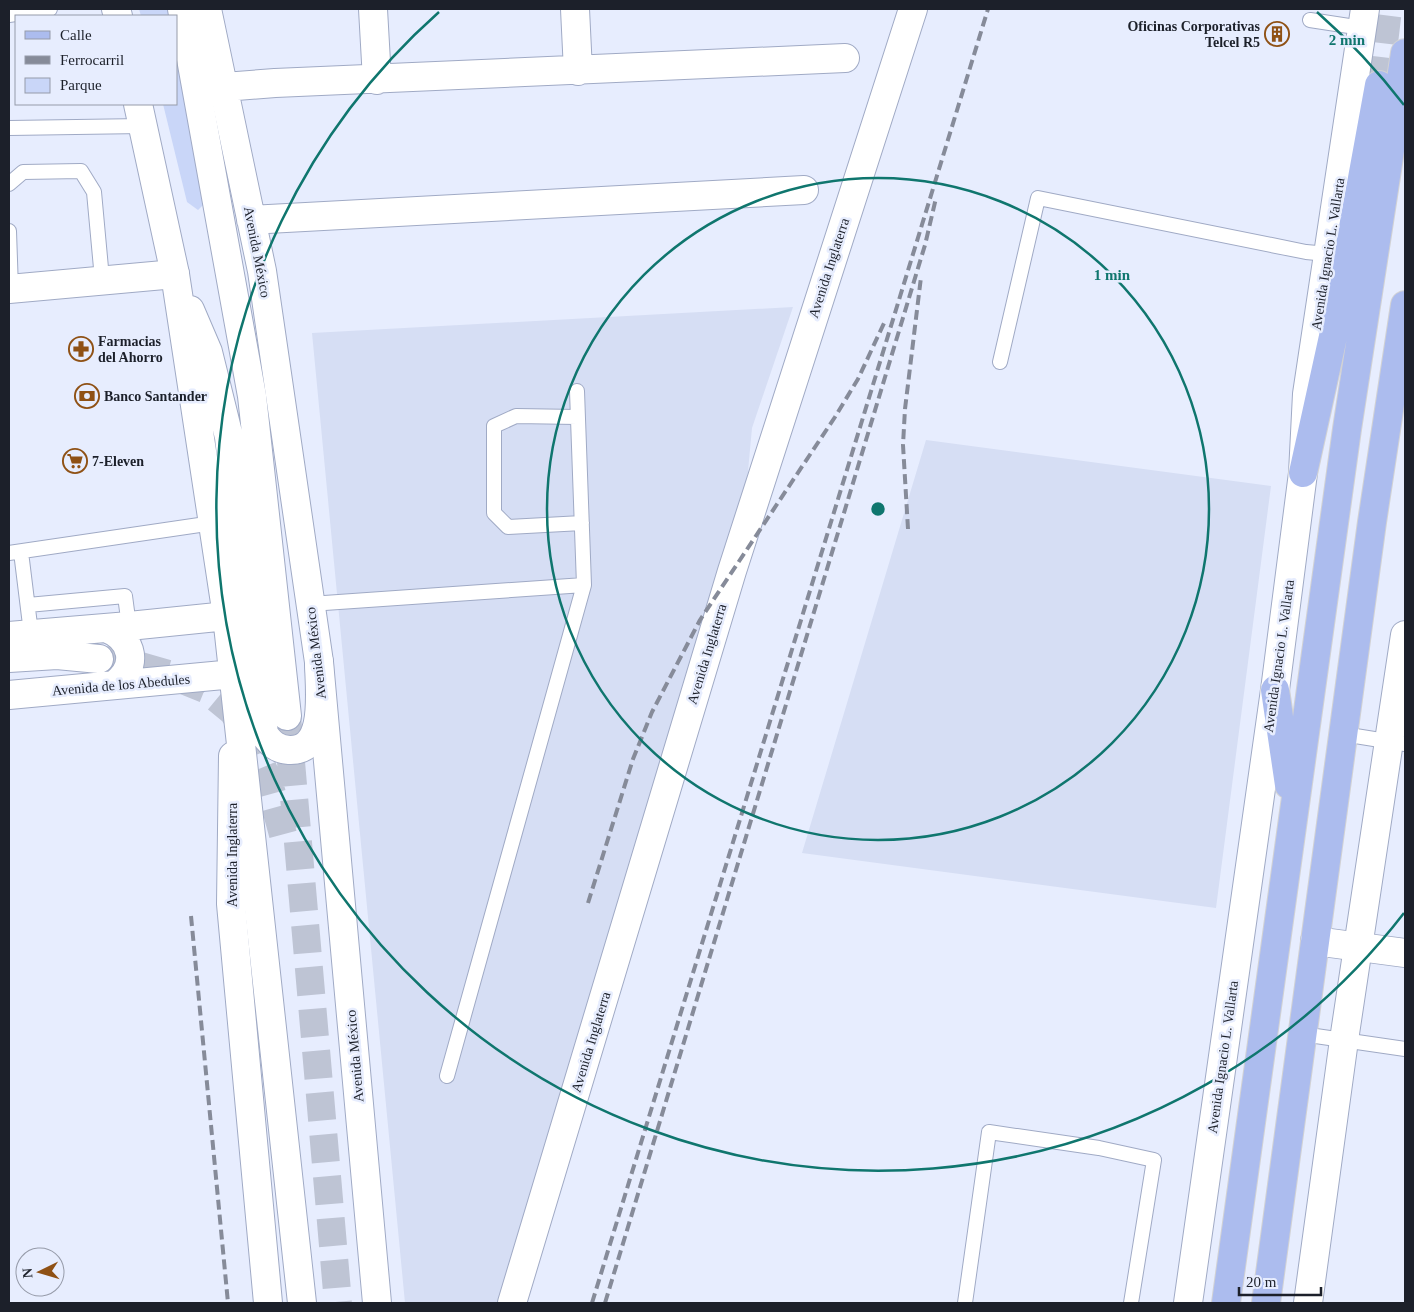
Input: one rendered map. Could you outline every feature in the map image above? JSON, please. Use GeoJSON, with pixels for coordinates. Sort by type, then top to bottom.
{"type":"FeatureCollection","features":[{"type":"Feature","properties":{"kind":"main road"},"geometry":{"type":"LineString","coordinates":[[1226,1303],[1346,429],[1405,54]]}},
{"type":"Feature","properties":{"kind":"main road"},"geometry":{"type":"LineString","coordinates":[[1303,473],[1334,332],[1379,85]]}},
{"type":"Feature","properties":{"kind":"main road"},"geometry":{"type":"LineString","coordinates":[[1266,1303],[1372,522],[1405,305]]}},
{"type":"Feature","properties":{"kind":"main road"},"geometry":{"type":"LineString","coordinates":[[1275,690],[1294,815]]}},
{"type":"Feature","properties":{"kind":"street","name":"Avenida México"},"geometry":{"type":"LineString","coordinates":[[182,9],[252,396],[287,716]]}},
{"type":"Feature","properties":{"kind":"street","name":"Avenida México"},"geometry":{"type":"LineString","coordinates":[[207,9],[262,271],[318,662],[377,1303]]}},
{"type":"Feature","properties":{"kind":"street"},"geometry":{"type":"LineString","coordinates":[[373,9],[377,80]]}},
{"type":"Feature","properties":{"kind":"street"},"geometry":{"type":"LineString","coordinates":[[575,9],[578,70]]}},
{"type":"Feature","properties":{"kind":"street","name":"Avenida Inglaterra"},"geometry":{"type":"LineString","coordinates":[[512,1303],[732,571],[913,9]]}},
{"type":"Feature","properties":{"kind":"street","name":"Avenida Ignacio L. Vallarta"},"geometry":{"type":"LineString","coordinates":[[1188,1303],[1275,690],[1303,473],[1307,394],[1364,18]]}},
{"type":"Feature","properties":{"kind":"street"},"geometry":{"type":"LineString","coordinates":[[224,87],[275,83],[845,58]]}},
{"type":"Feature","properties":{"kind":"street"},"geometry":{"type":"LineString","coordinates":[[140,115],[175,274],[227,616],[302,1303]]}},
{"type":"Feature","properties":{"kind":"street"},"geometry":{"type":"LineString","coordinates":[[251,220],[804,190]]}},
{"type":"Feature","properties":{"kind":"street"},"geometry":{"type":"LineString","coordinates":[[10,289],[102,279],[175,274]]}},
{"type":"Feature","properties":{"kind":"street"},"geometry":{"type":"LineString","coordinates":[[175,274],[208,352],[229,437],[264,734],[270,743],[281,749],[293,750],[302,748],[316,734],[318,723],[318,662]]}},
{"type":"Feature","properties":{"kind":"street"},"geometry":{"type":"LineString","coordinates":[[20,635],[227,616]]}},
{"type":"Feature","properties":{"kind":"street"},"geometry":{"type":"LineString","coordinates":[[114,685],[123,679],[131,659],[124,639],[116,632],[118,627]]}},
{"type":"Feature","properties":{"kind":"street"},"geometry":{"type":"LineString","coordinates":[[1308,1303],[1344,1040],[1359,947],[1397,742],[1405,635]]}},
{"type":"Feature","properties":{"kind":"street"},"geometry":{"type":"LineString","coordinates":[[9,658],[57,655],[99,659]]}},
{"type":"Feature","properties":{"kind":"street","name":"Avenida Inglaterra"},"geometry":{"type":"LineString","coordinates":[[234,674],[231,904],[268,1303]]}},
{"type":"Feature","properties":{"kind":"street","name":"Avenida de los Abedules"},"geometry":{"type":"LineString","coordinates":[[9,695],[234,674]]}},
{"type":"Feature","properties":{"kind":"street"},"geometry":{"type":"LineString","coordinates":[[1315,941],[1405,953]]}},
{"type":"Feature","properties":{"kind":"lane"},"geometry":{"type":"LineString","coordinates":[[9,15],[50,9]]}},
{"type":"Feature","properties":{"kind":"lane"},"geometry":{"type":"LineString","coordinates":[[1310,20],[1364,18]]}},
{"type":"Feature","properties":{"kind":"lane"},"geometry":{"type":"LineString","coordinates":[[9,128],[140,115]]}},
{"type":"Feature","properties":{"kind":"lane"},"geometry":{"type":"LineString","coordinates":[[9,184],[23,172],[81,171],[94,192],[102,279]]}},
{"type":"Feature","properties":{"kind":"lane"},"geometry":{"type":"LineString","coordinates":[[1000,362],[1038,198],[1306,252],[1328,254]]}},
{"type":"Feature","properties":{"kind":"lane"},"geometry":{"type":"LineString","coordinates":[[9,231],[10,289]]}},
{"type":"Feature","properties":{"kind":"lane"},"geometry":{"type":"LineString","coordinates":[[447,1076],[584,586],[576,391]]}},
{"type":"Feature","properties":{"kind":"lane"},"geometry":{"type":"LineString","coordinates":[[577,417],[516,416],[494,426],[494,513],[508,527],[582,523]]}},
{"type":"Feature","properties":{"kind":"lane"},"geometry":{"type":"LineString","coordinates":[[20,635],[28,605],[15,553],[213,524]]}},
{"type":"Feature","properties":{"kind":"lane"},"geometry":{"type":"LineString","coordinates":[[310,604],[584,586]]}},
{"type":"Feature","properties":{"kind":"lane"},"geometry":{"type":"LineString","coordinates":[[28,605],[126,596],[118,627]]}},
{"type":"Feature","properties":{"kind":"lane"},"geometry":{"type":"LineString","coordinates":[[1343,734],[1397,742]]}},
{"type":"Feature","properties":{"kind":"lane"},"geometry":{"type":"LineString","coordinates":[[1302,1034],[1405,1049]]}},
{"type":"Feature","properties":{"kind":"lane"},"geometry":{"type":"LineString","coordinates":[[965,1303],[989,1132],[1099,1148],[1154,1160],[1130,1303]]}},
{"type":"Feature","properties":{"kind":"shaded area"},"geometry":{"type":"Polygon","coordinates":[[[793,307],[752,428],[742,536],[507,1303],[405,1303],[312,333],[793,307]]]}},
{"type":"Feature","properties":{"kind":"shaded area"},"geometry":{"type":"Polygon","coordinates":[[[926,440],[1271,486],[1216,908],[802,853],[926,440]]]}},
{"type":"Feature","properties":{"kind":"green space"},"geometry":{"type":"Polygon","coordinates":[[[139,9],[175,9],[176,15],[141,15],[139,9]]]}},
{"type":"Feature","properties":{"kind":"green space"},"geometry":{"type":"Polygon","coordinates":[[[178,26],[209,199],[198,210],[187,202],[163,105],[178,105],[178,26]]]}},
{"type":"Feature","properties":{"kind":"tunnel"},"geometry":{"type":"LineString","coordinates":[[1379,85],[1388,9]]}},
{"type":"Feature","properties":{"kind":"tunnel"},"geometry":{"type":"LineString","coordinates":[[99,659],[137,665],[168,674],[205,689],[233,712],[252,742],[269,783],[284,838]]}},
{"type":"Feature","properties":{"kind":"tunnel"},"geometry":{"type":"LineString","coordinates":[[287,716],[338,1303]]}},
{"type":"Feature","properties":{"kind":"railway"},"geometry":{"type":"LineString","coordinates":[[592,1303],[988,9]]}},
{"type":"Feature","properties":{"kind":"railway"},"geometry":{"type":"LineString","coordinates":[[605,1303],[925,245],[936,198]]}},
{"type":"Feature","properties":{"kind":"railway"},"geometry":{"type":"LineString","coordinates":[[908,529],[903,445],[905,409],[921,277]]}},
{"type":"Feature","properties":{"kind":"railway"},"geometry":{"type":"LineString","coordinates":[[588,903],[633,759],[652,712],[700,620],[835,417],[858,379],[885,321]]}},
{"type":"Feature","properties":{"kind":"railway"},"geometry":{"type":"LineString","coordinates":[[191,916],[228,1303]]}},
{"type":"Feature","properties":{"kind":"place","name":"Oficinas Corporativas Telcel R5"},"geometry":{"type":"Point","coordinates":[1277,34]}},
{"type":"Feature","properties":{"kind":"place","name":"Farmacias del Ahorro"},"geometry":{"type":"Point","coordinates":[81,349]}},
{"type":"Feature","properties":{"kind":"place","name":"Banco Santander"},"geometry":{"type":"Point","coordinates":[87,396]}},
{"type":"Feature","properties":{"kind":"place","name":"7-Eleven"},"geometry":{"type":"Point","coordinates":[75,461]}}]}
